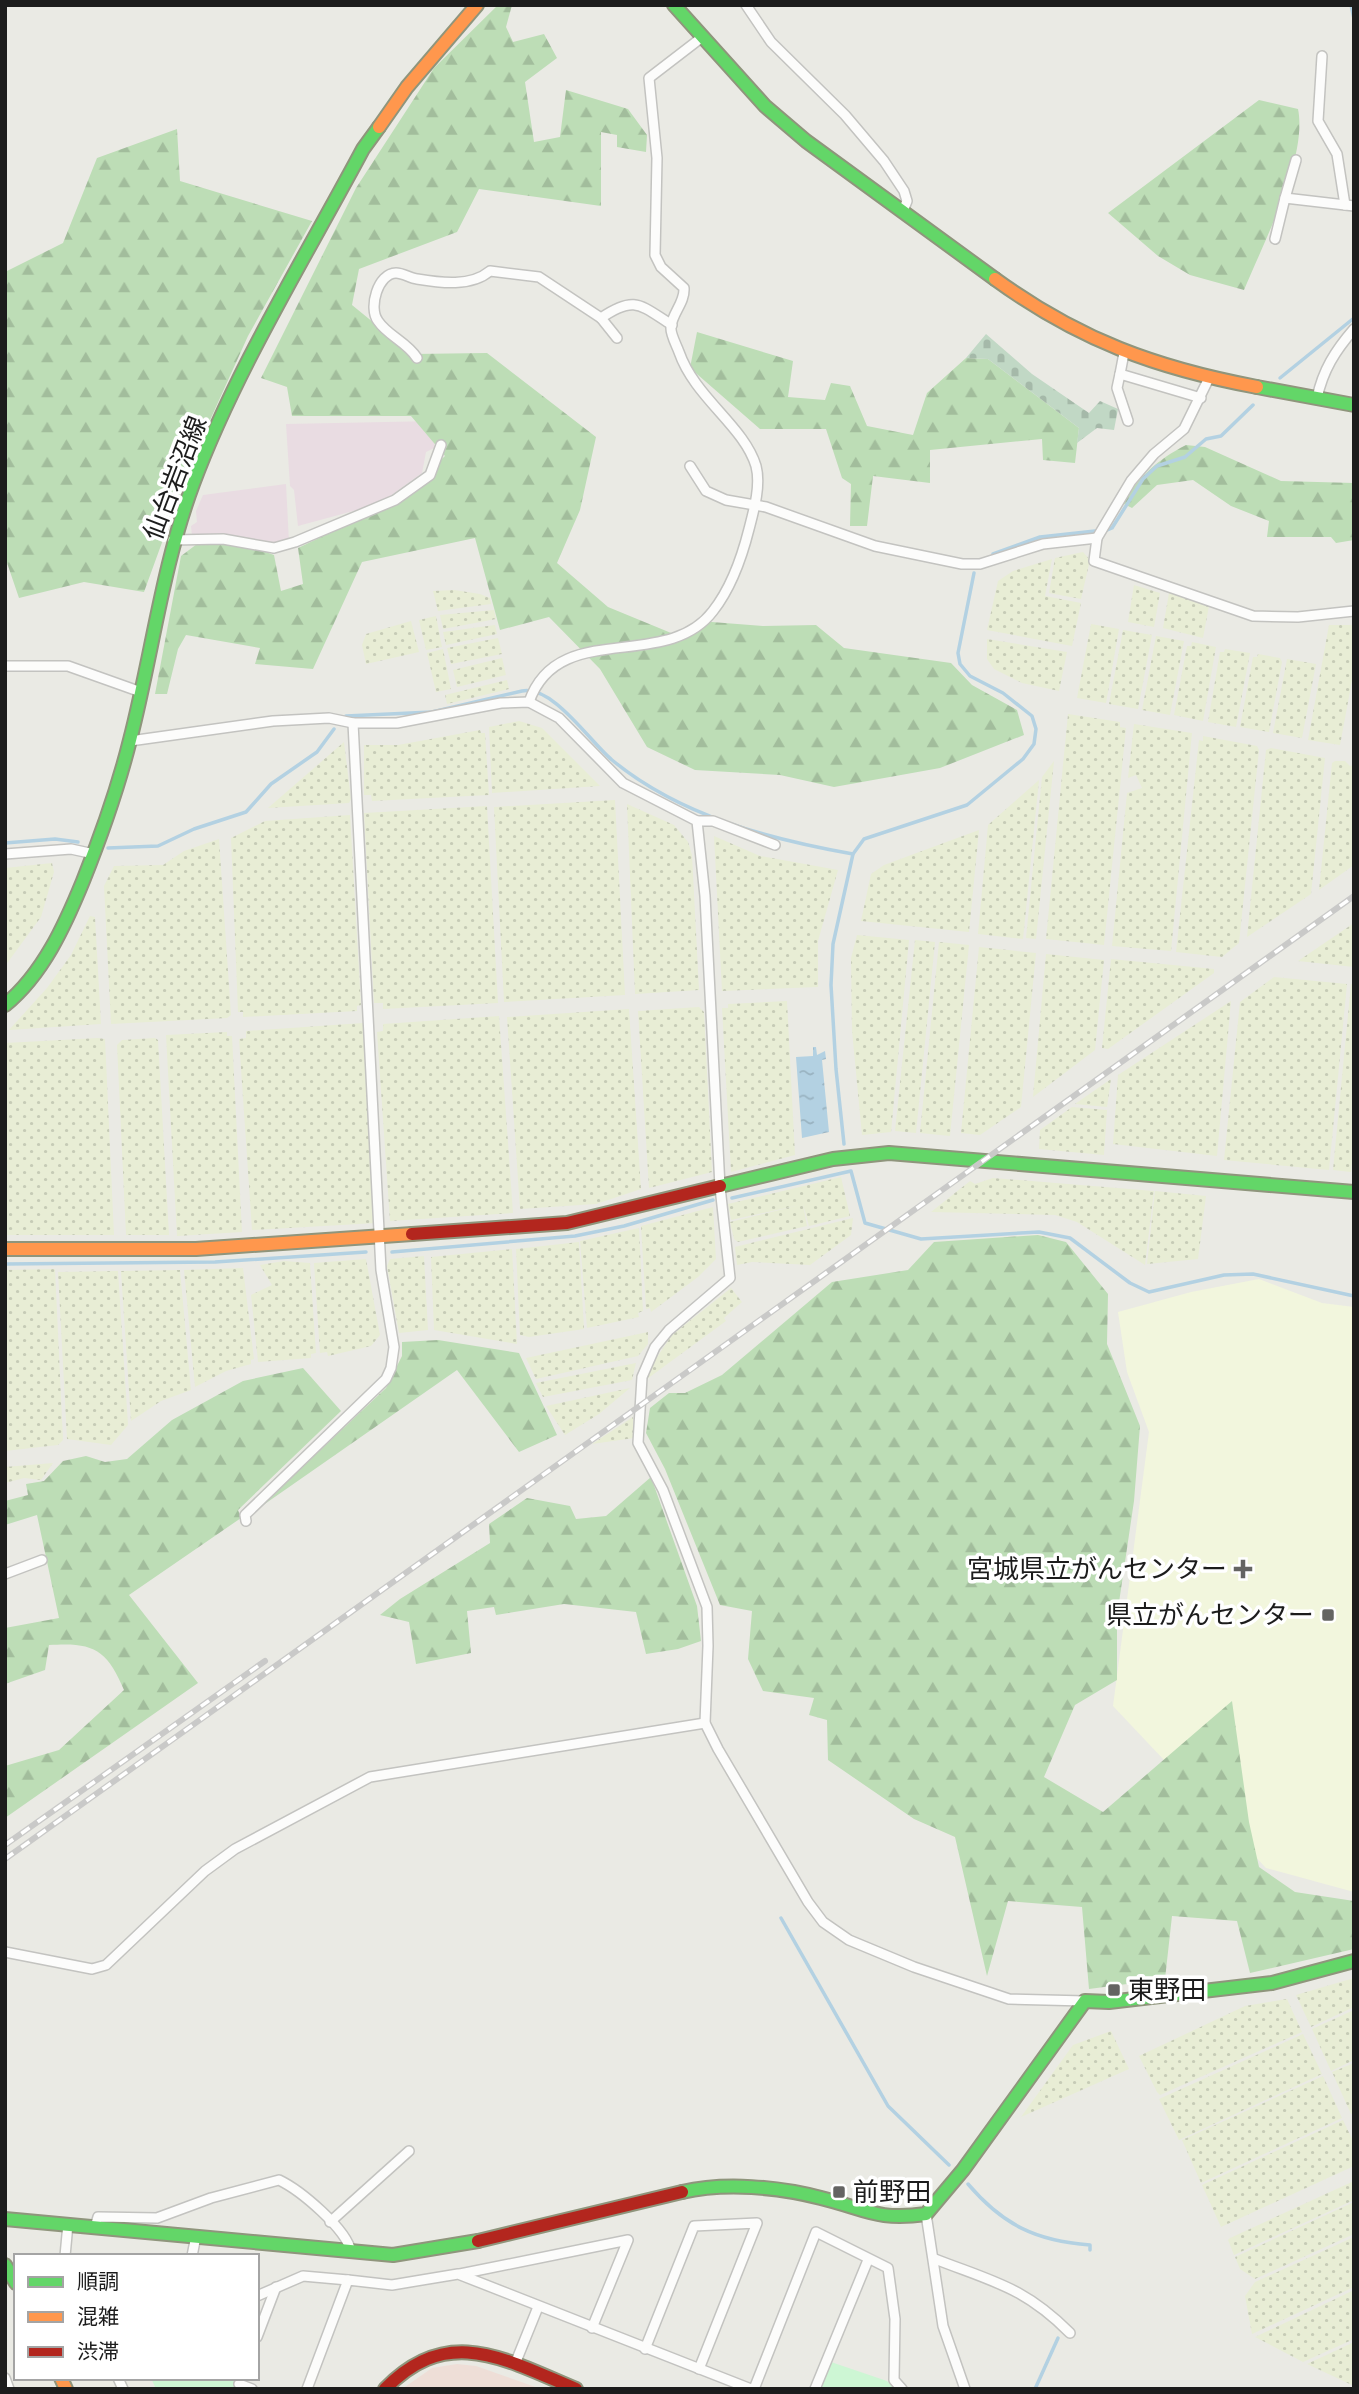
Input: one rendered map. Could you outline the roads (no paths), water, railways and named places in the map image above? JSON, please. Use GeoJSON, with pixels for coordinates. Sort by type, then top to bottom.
{"type":"FeatureCollection","features":[{"type":"Feature","properties":{"kind":"street","name":"仙台岩沼線"},"geometry":{"type":"LineString","coordinates":[[5,1005],[16,996],[51,949],[71,911],[94,854],[130,741],[173,540],[194,481],[233,394],[344,183],[407,87],[477,5]]}},
{"type":"Feature","properties":{"kind":"street"},"geometry":{"type":"LineString","coordinates":[[674,5],[765,106],[806,141],[1022,299],[1066,326],[1124,353],[1209,378],[1354,405]]}},
{"type":"Feature","properties":{"kind":"street"},"geometry":{"type":"LineString","coordinates":[[746,5],[771,42],[845,115],[884,161],[904,191],[907,201],[903,211]]}},
{"type":"Feature","properties":{"kind":"street"},"geometry":{"type":"LineString","coordinates":[[130,741],[273,721],[329,719],[353,723],[397,723],[501,703],[532,694],[542,677],[575,655],[592,649],[649,645],[678,638],[693,630],[712,612],[725,593],[744,548],[756,505],[756,467],[746,446],[691,379],[671,328],[685,290],[661,267],[655,255],[656,128],[649,78],[701,38]]}},
{"type":"Feature","properties":{"kind":"street"},"geometry":{"type":"LineString","coordinates":[[1285,198],[1349,206],[1337,154],[1318,121],[1322,56]]}},
{"type":"Feature","properties":{"kind":"street"},"geometry":{"type":"LineString","coordinates":[[1275,239],[1296,160]]}},
{"type":"Feature","properties":{"kind":"street"},"geometry":{"type":"LineString","coordinates":[[417,358],[411,348],[378,322],[374,312],[378,289],[388,275],[394,272],[416,279],[461,282],[482,278],[490,271],[539,277],[601,318],[617,338]]}},
{"type":"Feature","properties":{"kind":"street"},"geometry":{"type":"LineString","coordinates":[[601,318],[621,304],[637,303],[672,325]]}},
{"type":"Feature","properties":{"kind":"street"},"geometry":{"type":"LineString","coordinates":[[1317,398],[1321,379],[1335,351],[1354,330]]}},
{"type":"Feature","properties":{"kind":"street"},"geometry":{"type":"LineString","coordinates":[[1124,353],[1117,388],[1128,421]]}},
{"type":"Feature","properties":{"kind":"street"},"geometry":{"type":"LineString","coordinates":[[1120,374],[1201,398]]}},
{"type":"Feature","properties":{"kind":"street"},"geometry":{"type":"LineString","coordinates":[[1209,378],[1184,429],[1154,454],[1131,481],[1097,538],[1094,561],[1253,616],[1298,617],[1354,611]]}},
{"type":"Feature","properties":{"kind":"street"},"geometry":{"type":"LineString","coordinates":[[173,540],[223,539],[274,548],[295,542],[395,500],[430,475],[440,445]]}},
{"type":"Feature","properties":{"kind":"street"},"geometry":{"type":"LineString","coordinates":[[690,466],[705,491],[726,500],[756,505],[875,546],[962,564],[980,564],[1043,544],[1097,538]]}},
{"type":"Feature","properties":{"kind":"street"},"geometry":{"type":"LineString","coordinates":[[5,666],[68,666],[141,692]]}},
{"type":"Feature","properties":{"kind":"street"},"geometry":{"type":"LineString","coordinates":[[532,694],[623,783],[697,821],[713,821],[775,845]]}},
{"type":"Feature","properties":{"kind":"street"},"geometry":{"type":"LineString","coordinates":[[246,1521],[245,1515],[386,1379],[391,1368],[394,1347],[381,1270],[353,723]]}},
{"type":"Feature","properties":{"kind":"street"},"geometry":{"type":"LineString","coordinates":[[697,821],[705,896],[720,1187],[730,1278],[669,1330],[655,1347],[642,1377],[638,1443],[663,1490],[706,1607],[708,1646],[705,1723],[789,1870],[823,1922],[849,1940],[879,1954],[1009,1998],[1109,2002],[1272,1983],[1354,1961]]}},
{"type":"Feature","properties":{"kind":"street"},"geometry":{"type":"LineString","coordinates":[[5,854],[71,849],[94,854]]}},
{"type":"Feature","properties":{"kind":"street"},"geometry":{"type":"LineString","coordinates":[[5,1249],[185,1250],[379,1238],[592,1219],[833,1159],[889,1153],[1354,1192]]}},
{"type":"Feature","properties":{"kind":"street"},"geometry":{"type":"LineString","coordinates":[[5,1574],[42,1560]]}},
{"type":"Feature","properties":{"kind":"street"},"geometry":{"type":"LineString","coordinates":[[5,1952],[92,1969],[106,1965],[205,1871],[235,1849],[370,1777],[705,1723]]}},
{"type":"Feature","properties":{"kind":"street"},"geometry":{"type":"LineString","coordinates":[[5,2219],[393,2255],[435,2251],[701,2188],[779,2190],[822,2198],[890,2218],[926,2214],[963,2170],[1085,2001]]}},
{"type":"Feature","properties":{"kind":"street"},"geometry":{"type":"LineString","coordinates":[[330,2222],[410,2151]]}},
{"type":"Feature","properties":{"kind":"street"},"geometry":{"type":"LineString","coordinates":[[95,2227],[98,2217],[157,2218],[211,2197],[279,2180],[298,2191],[349,2239],[351,2252]]}},
{"type":"Feature","properties":{"kind":"street"},"geometry":{"type":"LineString","coordinates":[[926,2214],[935,2259],[943,2326],[965,2389]]}},
{"type":"Feature","properties":{"kind":"street"},"geometry":{"type":"LineString","coordinates":[[645,2349],[694,2226],[757,2223],[698,2369]]}},
{"type":"Feature","properties":{"kind":"street"},"geometry":{"type":"LineString","coordinates":[[65,2254],[68,2224]]}},
{"type":"Feature","properties":{"kind":"street"},"geometry":{"type":"LineString","coordinates":[[458,2274],[752,2389],[816,2232],[888,2268],[895,2319],[894,2380],[902,2389]]}},
{"type":"Feature","properties":{"kind":"street"},"geometry":{"type":"LineString","coordinates":[[192,2254],[196,2236]]}},
{"type":"Feature","properties":{"kind":"street"},"geometry":{"type":"LineString","coordinates":[[259,2295],[303,2276],[392,2285],[628,2240],[592,2328]]}},
{"type":"Feature","properties":{"kind":"street"},"geometry":{"type":"LineString","coordinates":[[816,2389],[868,2259]]}},
{"type":"Feature","properties":{"kind":"street"},"geometry":{"type":"LineString","coordinates":[[935,2259],[1009,2285],[1032,2299],[1070,2333]]}},
{"type":"Feature","properties":{"kind":"street"},"geometry":{"type":"LineString","coordinates":[[307,2389],[348,2280]]}},
{"type":"Feature","properties":{"kind":"street"},"geometry":{"type":"LineString","coordinates":[[259,2332],[276,2287]]}},
{"type":"Feature","properties":{"kind":"street"},"geometry":{"type":"LineString","coordinates":[[515,2364],[538,2307]]}},
{"type":"Feature","properties":{"kind":"street"},"geometry":{"type":"LineString","coordinates":[[384,2389],[408,2367],[448,2351],[483,2353],[576,2389]]}},
{"type":"Feature","properties":{"kind":"street"},"geometry":{"type":"LineString","coordinates":[[5,2378],[9,2389]]}},
{"type":"Feature","properties":{"kind":"street"},"geometry":{"type":"LineString","coordinates":[[239,2384],[251,2389]]}},
{"type":"Feature","properties":{"kind":"water"},"geometry":{"type":"Polygon","coordinates":[[[813,1047],[816,1047],[817,1055],[825,1051],[826,1059],[822,1060],[829,1132],[802,1138],[796,1057],[813,1056],[813,1047]]]}},
{"type":"Feature","properties":{"kind":"waterway"},"geometry":{"type":"LineString","coordinates":[[1351,5],[1354,19]]}},
{"type":"Feature","properties":{"kind":"waterway"},"geometry":{"type":"LineString","coordinates":[[1280,378],[1354,318]]}},
{"type":"Feature","properties":{"kind":"waterway"},"geometry":{"type":"LineString","coordinates":[[1105,531],[1112,528],[1143,479],[1157,466],[1185,457],[1206,439],[1221,436],[1253,405]]}},
{"type":"Feature","properties":{"kind":"waterway"},"geometry":{"type":"LineString","coordinates":[[993,554],[1040,537],[1095,531]]}},
{"type":"Feature","properties":{"kind":"waterway"},"geometry":{"type":"LineString","coordinates":[[844,1144],[831,985],[833,944],[853,854],[864,839],[967,805],[1023,759],[1034,744],[1036,729],[1032,716],[1003,693],[970,676],[960,664],[958,653],[974,573]]}},
{"type":"Feature","properties":{"kind":"waterway"},"geometry":{"type":"LineString","coordinates":[[346,716],[432,712],[522,691],[534,692],[558,705],[612,760],[638,780],[667,796],[726,822],[758,832],[853,854]]}},
{"type":"Feature","properties":{"kind":"waterway"},"geometry":{"type":"LineString","coordinates":[[108,848],[158,846],[194,829],[246,812],[271,784],[317,752],[334,729]]}},
{"type":"Feature","properties":{"kind":"waterway"},"geometry":{"type":"LineString","coordinates":[[5,843],[55,839],[78,842]]}},
{"type":"Feature","properties":{"kind":"waterway"},"geometry":{"type":"LineString","coordinates":[[732,1198],[851,1171],[865,1223],[921,1239],[1039,1232],[1070,1238],[1130,1283],[1149,1292],[1224,1275],[1253,1274],[1354,1296]]}},
{"type":"Feature","properties":{"kind":"waterway"},"geometry":{"type":"LineString","coordinates":[[392,1252],[575,1236],[624,1226],[713,1200]]}},
{"type":"Feature","properties":{"kind":"waterway"},"geometry":{"type":"LineString","coordinates":[[5,1264],[215,1262],[366,1252]]}},
{"type":"Feature","properties":{"kind":"waterway"},"geometry":{"type":"LineString","coordinates":[[781,1918],[888,2106],[949,2165]]}},
{"type":"Feature","properties":{"kind":"waterway"},"geometry":{"type":"LineString","coordinates":[[968,2184],[994,2210],[1022,2228],[1053,2240],[1090,2245],[1090,2250]]}},
{"type":"Feature","properties":{"kind":"waterway"},"geometry":{"type":"LineString","coordinates":[[1035,2389],[1058,2338]]}},
{"type":"Feature","properties":{"kind":"railway"},"geometry":{"type":"LineString","coordinates":[[5,1859],[1354,896]]}},
{"type":"Feature","properties":{"kind":"railway"},"geometry":{"type":"LineString","coordinates":[[5,1845],[265,1661]]}},
{"type":"Feature","properties":{"kind":"place","name":"宮城県立がんセンター"},"geometry":{"type":"Point","coordinates":[1243,1569]}},
{"type":"Feature","properties":{"kind":"place","name":"県立がんセンター"},"geometry":{"type":"Point","coordinates":[1328,1615]}},
{"type":"Feature","properties":{"kind":"place","name":"東野田"},"geometry":{"type":"Point","coordinates":[1114,1990]}},
{"type":"Feature","properties":{"kind":"place","name":"前野田"},"geometry":{"type":"Point","coordinates":[839,2192]}}]}
